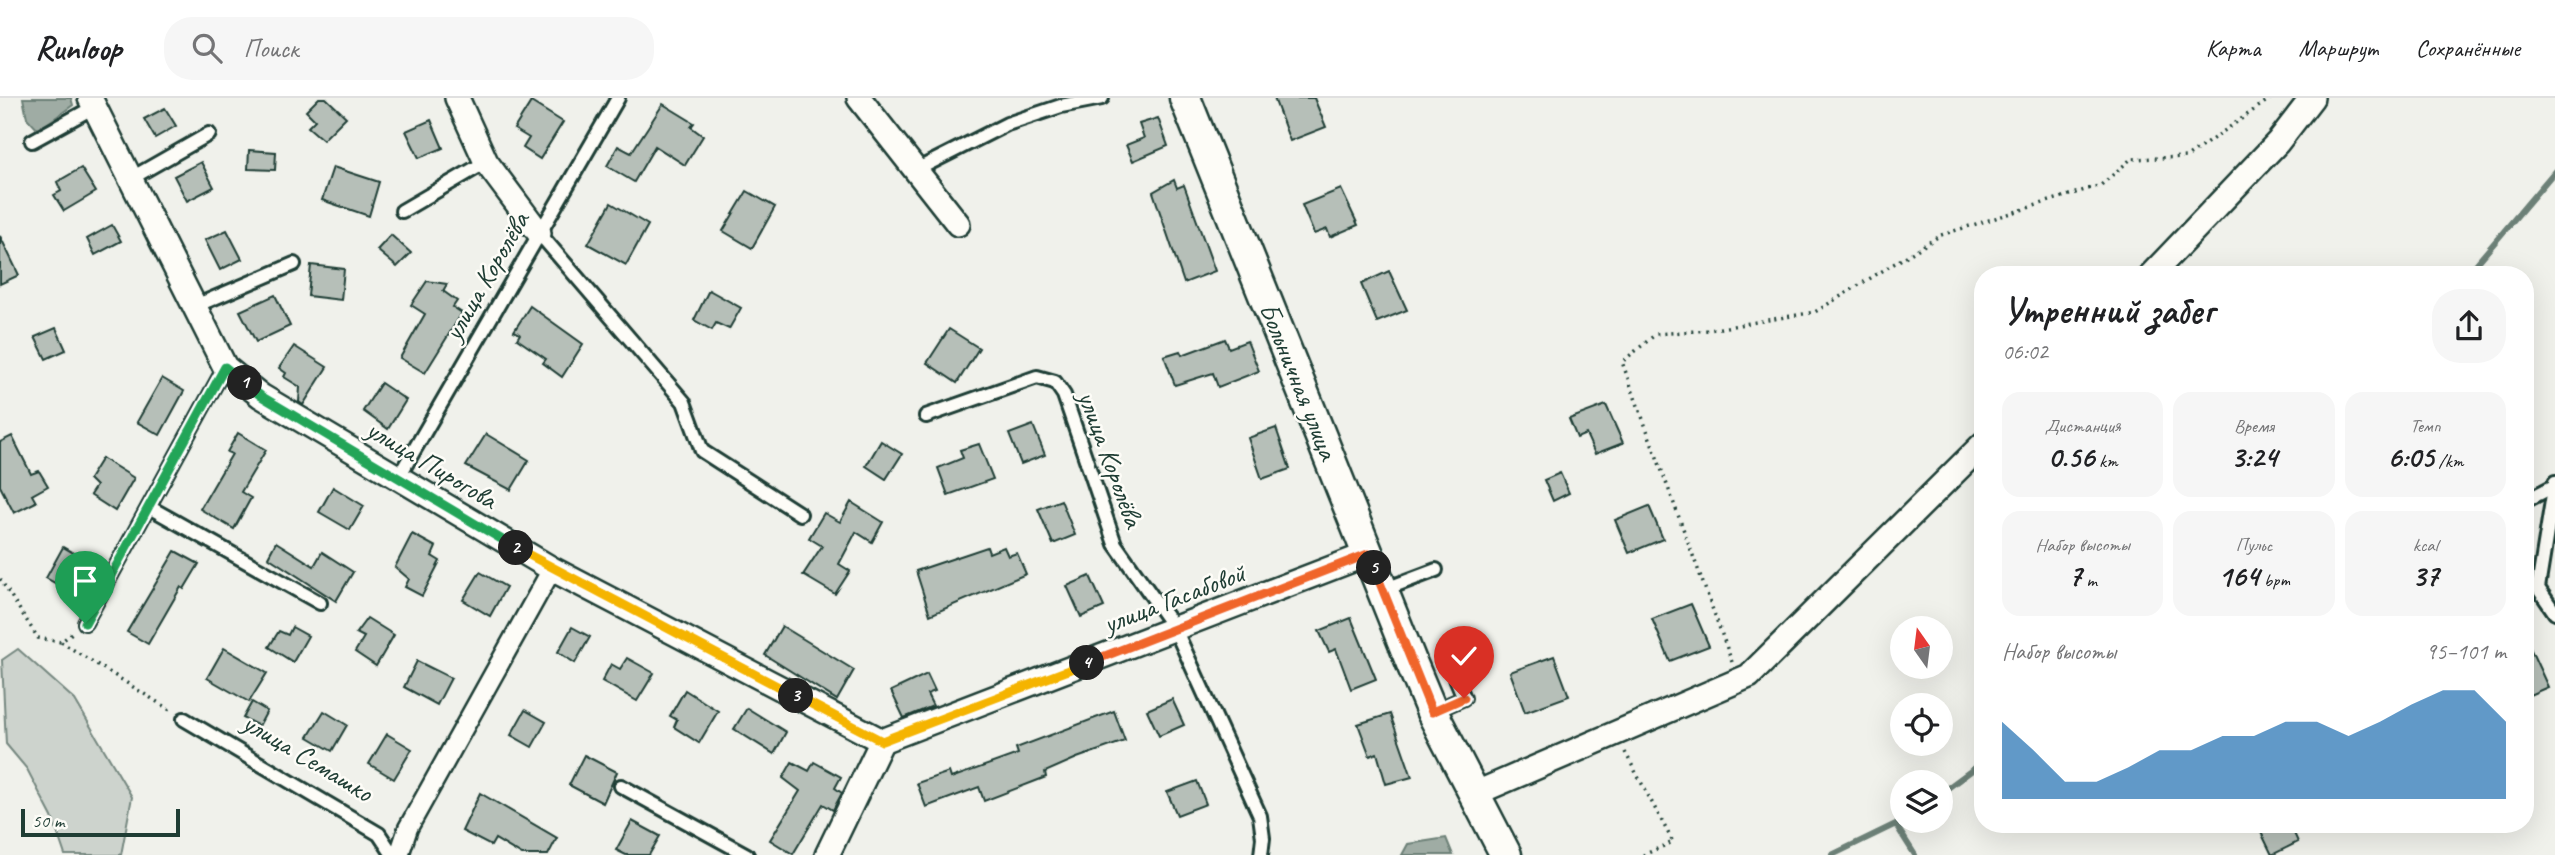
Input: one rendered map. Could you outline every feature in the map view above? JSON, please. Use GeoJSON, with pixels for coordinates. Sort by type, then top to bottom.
{"type":"FeatureCollection","features":[{"type":"Feature","properties":{"kind":"street"},"geometry":{"type":"LineString","coordinates":[[457,98],[486,162],[539,233]]}},
{"type":"Feature","properties":{"kind":"street"},"geometry":{"type":"LineString","coordinates":[[859,98],[958,225]]}},
{"type":"Feature","properties":{"kind":"street","name":"Больничная улица"},"geometry":{"type":"LineString","coordinates":[[1185,98],[1432,712],[1506,855]]}},
{"type":"Feature","properties":{"kind":"street"},"geometry":{"type":"LineString","coordinates":[[2160,266],[2278,142],[2312,98]]}},
{"type":"Feature","properties":{"kind":"street","name":"улица Пирогова"},"geometry":{"type":"LineString","coordinates":[[92,103],[225,367],[261,396],[552,569],[882,741]]}},
{"type":"Feature","properties":{"kind":"street"},"geometry":{"type":"LineString","coordinates":[[1474,794],[1749,677],[1974,453]]}},
{"type":"Feature","properties":{"kind":"street","name":"улица Гасабовой"},"geometry":{"type":"LineString","coordinates":[[882,741],[1368,554]]}},
{"type":"Feature","properties":{"kind":"street"},"geometry":{"type":"LineString","coordinates":[[399,855],[408,828],[552,569]]}},
{"type":"Feature","properties":{"kind":"street"},"geometry":{"type":"LineString","coordinates":[[827,855],[882,741]]}},
{"type":"Feature","properties":{"kind":"lane","name":"улица Королёва"},"geometry":{"type":"LineString","coordinates":[[398,478],[618,98]]}},
{"type":"Feature","properties":{"kind":"lane"},"geometry":{"type":"LineString","coordinates":[[916,170],[1007,124],[1102,98]]}},
{"type":"Feature","properties":{"kind":"lane"},"geometry":{"type":"LineString","coordinates":[[32,141],[92,103]]}},
{"type":"Feature","properties":{"kind":"lane"},"geometry":{"type":"LineString","coordinates":[[130,179],[209,134]]}},
{"type":"Feature","properties":{"kind":"lane"},"geometry":{"type":"LineString","coordinates":[[402,211],[486,162]]}},
{"type":"Feature","properties":{"kind":"lane"},"geometry":{"type":"LineString","coordinates":[[539,233],[684,402],[702,451],[800,514]]}},
{"type":"Feature","properties":{"kind":"lane"},"geometry":{"type":"LineString","coordinates":[[193,307],[294,264]]}},
{"type":"Feature","properties":{"kind":"lane"},"geometry":{"type":"LineString","coordinates":[[85,623],[225,367]]}},
{"type":"Feature","properties":{"kind":"lane","name":"улица Королёва"},"geometry":{"type":"LineString","coordinates":[[926,416],[1037,377],[1055,382],[1064,395],[1115,544],[1175,629]]}},
{"type":"Feature","properties":{"kind":"lane"},"geometry":{"type":"LineString","coordinates":[[2534,496],[2553,484]]}},
{"type":"Feature","properties":{"kind":"lane"},"geometry":{"type":"LineString","coordinates":[[2553,484],[2538,588],[2555,614]]}},
{"type":"Feature","properties":{"kind":"lane"},"geometry":{"type":"LineString","coordinates":[[149,508],[320,603]]}},
{"type":"Feature","properties":{"kind":"lane"},"geometry":{"type":"LineString","coordinates":[[1383,590],[1436,570]]}},
{"type":"Feature","properties":{"kind":"lane"},"geometry":{"type":"LineString","coordinates":[[1175,629],[1260,816],[1264,838],[1261,855]]}},
{"type":"Feature","properties":{"kind":"lane"},"geometry":{"type":"LineString","coordinates":[[1432,712],[1464,698],[1450,664],[1471,656]]}},
{"type":"Feature","properties":{"kind":"lane","name":"улица Семашко"},"geometry":{"type":"LineString","coordinates":[[184,719],[379,834],[393,855]]}},
{"type":"Feature","properties":{"kind":"lane"},"geometry":{"type":"LineString","coordinates":[[621,786],[747,855]]}},
{"type":"Feature","properties":{"kind":"path"},"geometry":{"type":"LineString","coordinates":[[1739,681],[1622,362],[1656,334],[1709,330],[1815,312],[1941,236],[2101,185],[2131,159],[2187,157],[2271,98]]}},
{"type":"Feature","properties":{"kind":"path"},"geometry":{"type":"LineString","coordinates":[[0,579],[38,638],[61,642],[184,719]]}},
{"type":"Feature","properties":{"kind":"path"},"geometry":{"type":"LineString","coordinates":[[61,642],[85,623]]}},
{"type":"Feature","properties":{"kind":"path"},"geometry":{"type":"LineString","coordinates":[[1622,747],[1673,842],[1643,855]]}},
{"type":"Feature","properties":{"kind":"shaded area"},"geometry":{"type":"Polygon","coordinates":[[[23,98],[71,98],[73,105],[38,130],[27,118],[23,98]]]}},
{"type":"Feature","properties":{"kind":"shaded area"},"geometry":{"type":"Polygon","coordinates":[[[18,649],[75,700],[132,797],[121,855],[65,855],[52,817],[27,769],[6,744],[2,660],[18,649]]]}},
{"type":"Feature","properties":{"kind":"shaded area"},"geometry":{"type":"Polygon","coordinates":[[[1446,838],[1453,855],[1402,855],[1408,844],[1446,838]]]}},
{"type":"Feature","properties":{"kind":"building"},"geometry":{"type":"Polygon","coordinates":[[[319,98],[326,98],[346,117],[323,140],[308,127],[315,120],[306,111],[319,98]]]}},
{"type":"Feature","properties":{"kind":"building"},"geometry":{"type":"Polygon","coordinates":[[[1274,98],[1314,98],[1326,127],[1290,141],[1274,98]]]}},
{"type":"Feature","properties":{"kind":"building"},"geometry":{"type":"Polygon","coordinates":[[[531,102],[563,122],[540,159],[523,148],[529,138],[514,129],[531,102]]]}},
{"type":"Feature","properties":{"kind":"building"},"geometry":{"type":"Polygon","coordinates":[[[663,104],[694,123],[691,127],[703,136],[685,165],[655,146],[634,182],[607,166],[618,146],[631,153],[663,104]]]}},
{"type":"Feature","properties":{"kind":"building"},"geometry":{"type":"Polygon","coordinates":[[[165,108],[176,126],[155,138],[144,119],[165,108]]]}},
{"type":"Feature","properties":{"kind":"building"},"geometry":{"type":"Polygon","coordinates":[[[1158,118],[1168,146],[1133,161],[1126,145],[1144,138],[1139,124],[1158,118]]]}},
{"type":"Feature","properties":{"kind":"building"},"geometry":{"type":"Polygon","coordinates":[[[431,120],[443,148],[419,158],[406,131],[431,120]]]}},
{"type":"Feature","properties":{"kind":"building"},"geometry":{"type":"Polygon","coordinates":[[[249,150],[276,152],[275,170],[248,169],[249,150]]]}},
{"type":"Feature","properties":{"kind":"building"},"geometry":{"type":"Polygon","coordinates":[[[201,162],[214,187],[187,201],[174,176],[201,162]]]}},
{"type":"Feature","properties":{"kind":"building"},"geometry":{"type":"Polygon","coordinates":[[[333,167],[379,182],[369,216],[322,200],[333,167]]]}},
{"type":"Feature","properties":{"kind":"building"},"geometry":{"type":"Polygon","coordinates":[[[81,168],[96,192],[64,211],[54,195],[61,191],[57,182],[81,168]]]}},
{"type":"Feature","properties":{"kind":"building"},"geometry":{"type":"Polygon","coordinates":[[[1174,180],[1177,188],[1184,185],[1215,271],[1184,283],[1153,192],[1174,180]]]}},
{"type":"Feature","properties":{"kind":"building"},"geometry":{"type":"Polygon","coordinates":[[[1341,189],[1358,225],[1330,237],[1327,229],[1314,234],[1302,205],[1341,189]]]}},
{"type":"Feature","properties":{"kind":"building"},"geometry":{"type":"Polygon","coordinates":[[[747,191],[775,207],[752,248],[723,231],[747,191]]]}},
{"type":"Feature","properties":{"kind":"building"},"geometry":{"type":"Polygon","coordinates":[[[611,203],[648,225],[626,265],[588,244],[611,203]]]}},
{"type":"Feature","properties":{"kind":"building"},"geometry":{"type":"Polygon","coordinates":[[[112,225],[121,241],[95,255],[87,239],[112,225]]]}},
{"type":"Feature","properties":{"kind":"building"},"geometry":{"type":"Polygon","coordinates":[[[227,230],[242,259],[220,270],[205,240],[227,230]]]}},
{"type":"Feature","properties":{"kind":"building"},"geometry":{"type":"Polygon","coordinates":[[[391,235],[411,253],[397,267],[377,250],[391,235]]]}},
{"type":"Feature","properties":{"kind":"building"},"geometry":{"type":"Polygon","coordinates":[[[0,236],[19,275],[0,284],[0,236]]]}},
{"type":"Feature","properties":{"kind":"building"},"geometry":{"type":"Polygon","coordinates":[[[311,265],[344,269],[341,300],[308,296],[311,265]]]}},
{"type":"Feature","properties":{"kind":"building"},"geometry":{"type":"Polygon","coordinates":[[[1389,271],[1407,310],[1377,322],[1361,284],[1389,271]]]}},
{"type":"Feature","properties":{"kind":"building"},"geometry":{"type":"Polygon","coordinates":[[[427,281],[447,284],[443,291],[457,301],[453,307],[462,313],[425,373],[400,358],[425,314],[411,305],[427,281]]]}},
{"type":"Feature","properties":{"kind":"building"},"geometry":{"type":"Polygon","coordinates":[[[709,290],[741,308],[729,329],[716,323],[712,330],[694,320],[709,290]]]}},
{"type":"Feature","properties":{"kind":"building"},"geometry":{"type":"Polygon","coordinates":[[[275,295],[290,326],[256,342],[240,311],[275,295]]]}},
{"type":"Feature","properties":{"kind":"building"},"geometry":{"type":"Polygon","coordinates":[[[530,306],[583,344],[562,377],[543,363],[546,359],[517,339],[520,334],[514,331],[530,306]]]}},
{"type":"Feature","properties":{"kind":"building"},"geometry":{"type":"Polygon","coordinates":[[[56,328],[66,350],[46,359],[35,337],[56,328]]]}},
{"type":"Feature","properties":{"kind":"building"},"geometry":{"type":"Polygon","coordinates":[[[949,329],[979,348],[957,383],[927,363],[949,329]]]}},
{"type":"Feature","properties":{"kind":"building"},"geometry":{"type":"Polygon","coordinates":[[[1225,339],[1229,348],[1247,341],[1259,371],[1218,387],[1213,373],[1175,385],[1164,356],[1180,351],[1182,355],[1225,339]]]}},
{"type":"Feature","properties":{"kind":"building"},"geometry":{"type":"Polygon","coordinates":[[[294,346],[327,367],[303,405],[299,402],[300,387],[284,377],[286,373],[279,368],[294,346]]]}},
{"type":"Feature","properties":{"kind":"building"},"geometry":{"type":"Polygon","coordinates":[[[162,378],[184,391],[160,435],[137,422],[162,378]]]}},
{"type":"Feature","properties":{"kind":"building"},"geometry":{"type":"Polygon","coordinates":[[[381,383],[406,400],[388,429],[363,411],[381,383]]]}},
{"type":"Feature","properties":{"kind":"building"},"geometry":{"type":"Polygon","coordinates":[[[1606,405],[1623,443],[1595,454],[1586,434],[1577,438],[1569,419],[1606,405]]]}},
{"type":"Feature","properties":{"kind":"building"},"geometry":{"type":"Polygon","coordinates":[[[1033,425],[1045,455],[1021,464],[1009,434],[1033,425]]]}},
{"type":"Feature","properties":{"kind":"building"},"geometry":{"type":"Polygon","coordinates":[[[1276,428],[1290,469],[1262,479],[1248,438],[1276,428]]]}},
{"type":"Feature","properties":{"kind":"building"},"geometry":{"type":"Polygon","coordinates":[[[238,433],[266,450],[241,492],[251,498],[234,529],[200,509],[232,454],[227,452],[238,433]]]}},
{"type":"Feature","properties":{"kind":"building"},"geometry":{"type":"Polygon","coordinates":[[[486,434],[529,460],[511,490],[466,466],[486,434]]]}},
{"type":"Feature","properties":{"kind":"building"},"geometry":{"type":"Polygon","coordinates":[[[12,436],[31,474],[39,471],[48,486],[32,495],[36,502],[14,513],[0,486],[0,442],[12,436]]]}},
{"type":"Feature","properties":{"kind":"building"},"geometry":{"type":"Polygon","coordinates":[[[881,441],[902,454],[886,479],[866,466],[881,441]]]}},
{"type":"Feature","properties":{"kind":"building"},"geometry":{"type":"Polygon","coordinates":[[[979,444],[993,479],[948,495],[938,468],[963,458],[960,450],[979,444]]]}},
{"type":"Feature","properties":{"kind":"building"},"geometry":{"type":"Polygon","coordinates":[[[102,458],[134,478],[115,511],[90,495],[96,486],[89,479],[102,458]]]}},
{"type":"Feature","properties":{"kind":"building"},"geometry":{"type":"Polygon","coordinates":[[[1560,473],[1569,493],[1553,501],[1544,480],[1560,473]]]}},
{"type":"Feature","properties":{"kind":"building"},"geometry":{"type":"Polygon","coordinates":[[[333,487],[364,506],[350,530],[319,512],[333,487]]]}},
{"type":"Feature","properties":{"kind":"building"},"geometry":{"type":"Polygon","coordinates":[[[1061,500],[1075,535],[1053,544],[1038,509],[1061,500]]]}},
{"type":"Feature","properties":{"kind":"building"},"geometry":{"type":"Polygon","coordinates":[[[851,502],[883,522],[872,542],[856,532],[839,564],[850,571],[835,594],[803,575],[822,546],[809,538],[824,513],[840,522],[851,502]]]}},
{"type":"Feature","properties":{"kind":"building"},"geometry":{"type":"Polygon","coordinates":[[[1649,506],[1663,539],[1629,553],[1615,520],[1649,506]]]}},
{"type":"Feature","properties":{"kind":"building"},"geometry":{"type":"Polygon","coordinates":[[[412,534],[436,547],[432,556],[440,561],[422,596],[405,587],[409,579],[395,567],[412,534]]]}},
{"type":"Feature","properties":{"kind":"building"},"geometry":{"type":"Polygon","coordinates":[[[276,542],[314,566],[322,552],[353,572],[336,601],[268,557],[276,542]]]}},
{"type":"Feature","properties":{"kind":"building"},"geometry":{"type":"Polygon","coordinates":[[[63,547],[91,563],[73,593],[46,578],[63,547]]]}},
{"type":"Feature","properties":{"kind":"building"},"geometry":{"type":"Polygon","coordinates":[[[987,547],[989,553],[1004,547],[1008,556],[1017,553],[1026,574],[930,615],[916,571],[987,547]]]}},
{"type":"Feature","properties":{"kind":"building"},"geometry":{"type":"Polygon","coordinates":[[[175,551],[199,564],[184,589],[181,587],[148,644],[127,632],[175,551]]]}},
{"type":"Feature","properties":{"kind":"building"},"geometry":{"type":"Polygon","coordinates":[[[480,572],[506,587],[490,616],[463,600],[480,572]]]}},
{"type":"Feature","properties":{"kind":"building"},"geometry":{"type":"Polygon","coordinates":[[[1090,576],[1104,607],[1081,617],[1067,586],[1090,576]]]}},
{"type":"Feature","properties":{"kind":"building"},"geometry":{"type":"Polygon","coordinates":[[[1691,604],[1709,646],[1670,661],[1652,619],[1691,604]]]}},
{"type":"Feature","properties":{"kind":"building"},"geometry":{"type":"Polygon","coordinates":[[[367,618],[394,635],[376,666],[355,652],[364,637],[356,633],[367,618]]]}},
{"type":"Feature","properties":{"kind":"building"},"geometry":{"type":"Polygon","coordinates":[[[1351,618],[1376,679],[1351,689],[1336,649],[1329,652],[1319,631],[1351,618]]]}},
{"type":"Feature","properties":{"kind":"building"},"geometry":{"type":"Polygon","coordinates":[[[782,626],[854,670],[837,700],[765,655],[782,626]]]}},
{"type":"Feature","properties":{"kind":"building"},"geometry":{"type":"Polygon","coordinates":[[[292,627],[308,636],[293,662],[269,647],[279,631],[288,635],[292,627]]]}},
{"type":"Feature","properties":{"kind":"building"},"geometry":{"type":"Polygon","coordinates":[[[572,627],[590,637],[575,663],[558,652],[572,627]]]}},
{"type":"Feature","properties":{"kind":"building"},"geometry":{"type":"Polygon","coordinates":[[[224,648],[267,673],[249,702],[207,678],[224,648]]]}},
{"type":"Feature","properties":{"kind":"building"},"geometry":{"type":"Polygon","coordinates":[[[1554,656],[1569,696],[1525,712],[1510,672],[1554,656]]]}},
{"type":"Feature","properties":{"kind":"building"},"geometry":{"type":"Polygon","coordinates":[[[2534,657],[2548,687],[2534,693],[2534,657]]]}},
{"type":"Feature","properties":{"kind":"building"},"geometry":{"type":"Polygon","coordinates":[[[627,658],[654,673],[637,701],[602,681],[611,664],[620,669],[627,658]]]}},
{"type":"Feature","properties":{"kind":"building"},"geometry":{"type":"Polygon","coordinates":[[[417,661],[451,678],[437,705],[404,687],[417,661]]]}},
{"type":"Feature","properties":{"kind":"building"},"geometry":{"type":"Polygon","coordinates":[[[927,674],[935,691],[927,694],[933,706],[904,718],[891,691],[927,674]]]}},
{"type":"Feature","properties":{"kind":"building"},"geometry":{"type":"Polygon","coordinates":[[[685,690],[718,711],[699,743],[674,727],[677,720],[670,716],[685,690]]]}},
{"type":"Feature","properties":{"kind":"building"},"geometry":{"type":"Polygon","coordinates":[[[1172,699],[1184,725],[1159,736],[1147,710],[1172,699]]]}},
{"type":"Feature","properties":{"kind":"building"},"geometry":{"type":"Polygon","coordinates":[[[252,702],[267,711],[259,726],[243,718],[252,702]]]}},
{"type":"Feature","properties":{"kind":"building"},"geometry":{"type":"Polygon","coordinates":[[[747,708],[786,732],[774,754],[734,729],[747,708]]]}},
{"type":"Feature","properties":{"kind":"building"},"geometry":{"type":"Polygon","coordinates":[[[525,710],[546,722],[532,747],[511,735],[525,710]]]}},
{"type":"Feature","properties":{"kind":"building"},"geometry":{"type":"Polygon","coordinates":[[[324,711],[347,725],[332,751],[308,737],[324,711]]]}},
{"type":"Feature","properties":{"kind":"building"},"geometry":{"type":"Polygon","coordinates":[[[1114,711],[1125,741],[1077,758],[1045,772],[1046,777],[984,801],[979,787],[926,807],[917,783],[949,772],[951,778],[1018,754],[1016,748],[1114,711]]]}},
{"type":"Feature","properties":{"kind":"building"},"geometry":{"type":"Polygon","coordinates":[[[1390,714],[1412,777],[1386,784],[1377,753],[1370,756],[1358,724],[1390,714]]]}},
{"type":"Feature","properties":{"kind":"building"},"geometry":{"type":"Polygon","coordinates":[[[387,734],[412,749],[394,779],[369,764],[387,734]]]}},
{"type":"Feature","properties":{"kind":"building"},"geometry":{"type":"Polygon","coordinates":[[[584,755],[617,772],[603,803],[569,785],[584,755]]]}},
{"type":"Feature","properties":{"kind":"building"},"geometry":{"type":"Polygon","coordinates":[[[792,762],[809,771],[814,762],[841,777],[835,788],[842,793],[833,810],[823,804],[793,854],[770,840],[800,791],[783,778],[792,762]]]}},
{"type":"Feature","properties":{"kind":"building"},"geometry":{"type":"Polygon","coordinates":[[[1197,781],[1206,804],[1177,815],[1167,792],[1197,781]]]}},
{"type":"Feature","properties":{"kind":"building"},"geometry":{"type":"Polygon","coordinates":[[[480,793],[557,838],[548,855],[522,855],[495,839],[491,846],[462,831],[480,793]]]}},
{"type":"Feature","properties":{"kind":"building"},"geometry":{"type":"Polygon","coordinates":[[[632,821],[660,836],[649,855],[626,855],[616,850],[632,821]]]}},
{"type":"Feature","properties":{"kind":"building"},"geometry":{"type":"Polygon","coordinates":[[[2261,833],[2294,833],[2298,842],[2272,855],[2261,833]]]}},
{"type":"Feature","properties":{"kind":"waterway"},"geometry":{"type":"LineString","coordinates":[[2475,266],[2555,171]]}},
{"type":"Feature","properties":{"kind":"waterway"},"geometry":{"type":"LineString","coordinates":[[1953,784],[1974,769]]}},
{"type":"Feature","properties":{"kind":"waterway"},"geometry":{"type":"LineString","coordinates":[[1832,855],[1890,827]]}},
{"type":"Feature","properties":{"kind":"waterway"},"geometry":{"type":"LineString","coordinates":[[1901,833],[1915,855]]}},
{"type":"Feature","properties":{"kind":"route"},"geometry":{"type":"LineString","coordinates":[[85,623],[225,367],[261,396],[552,569],[882,741],[1368,554],[1432,712],[1464,698]]}}]}
